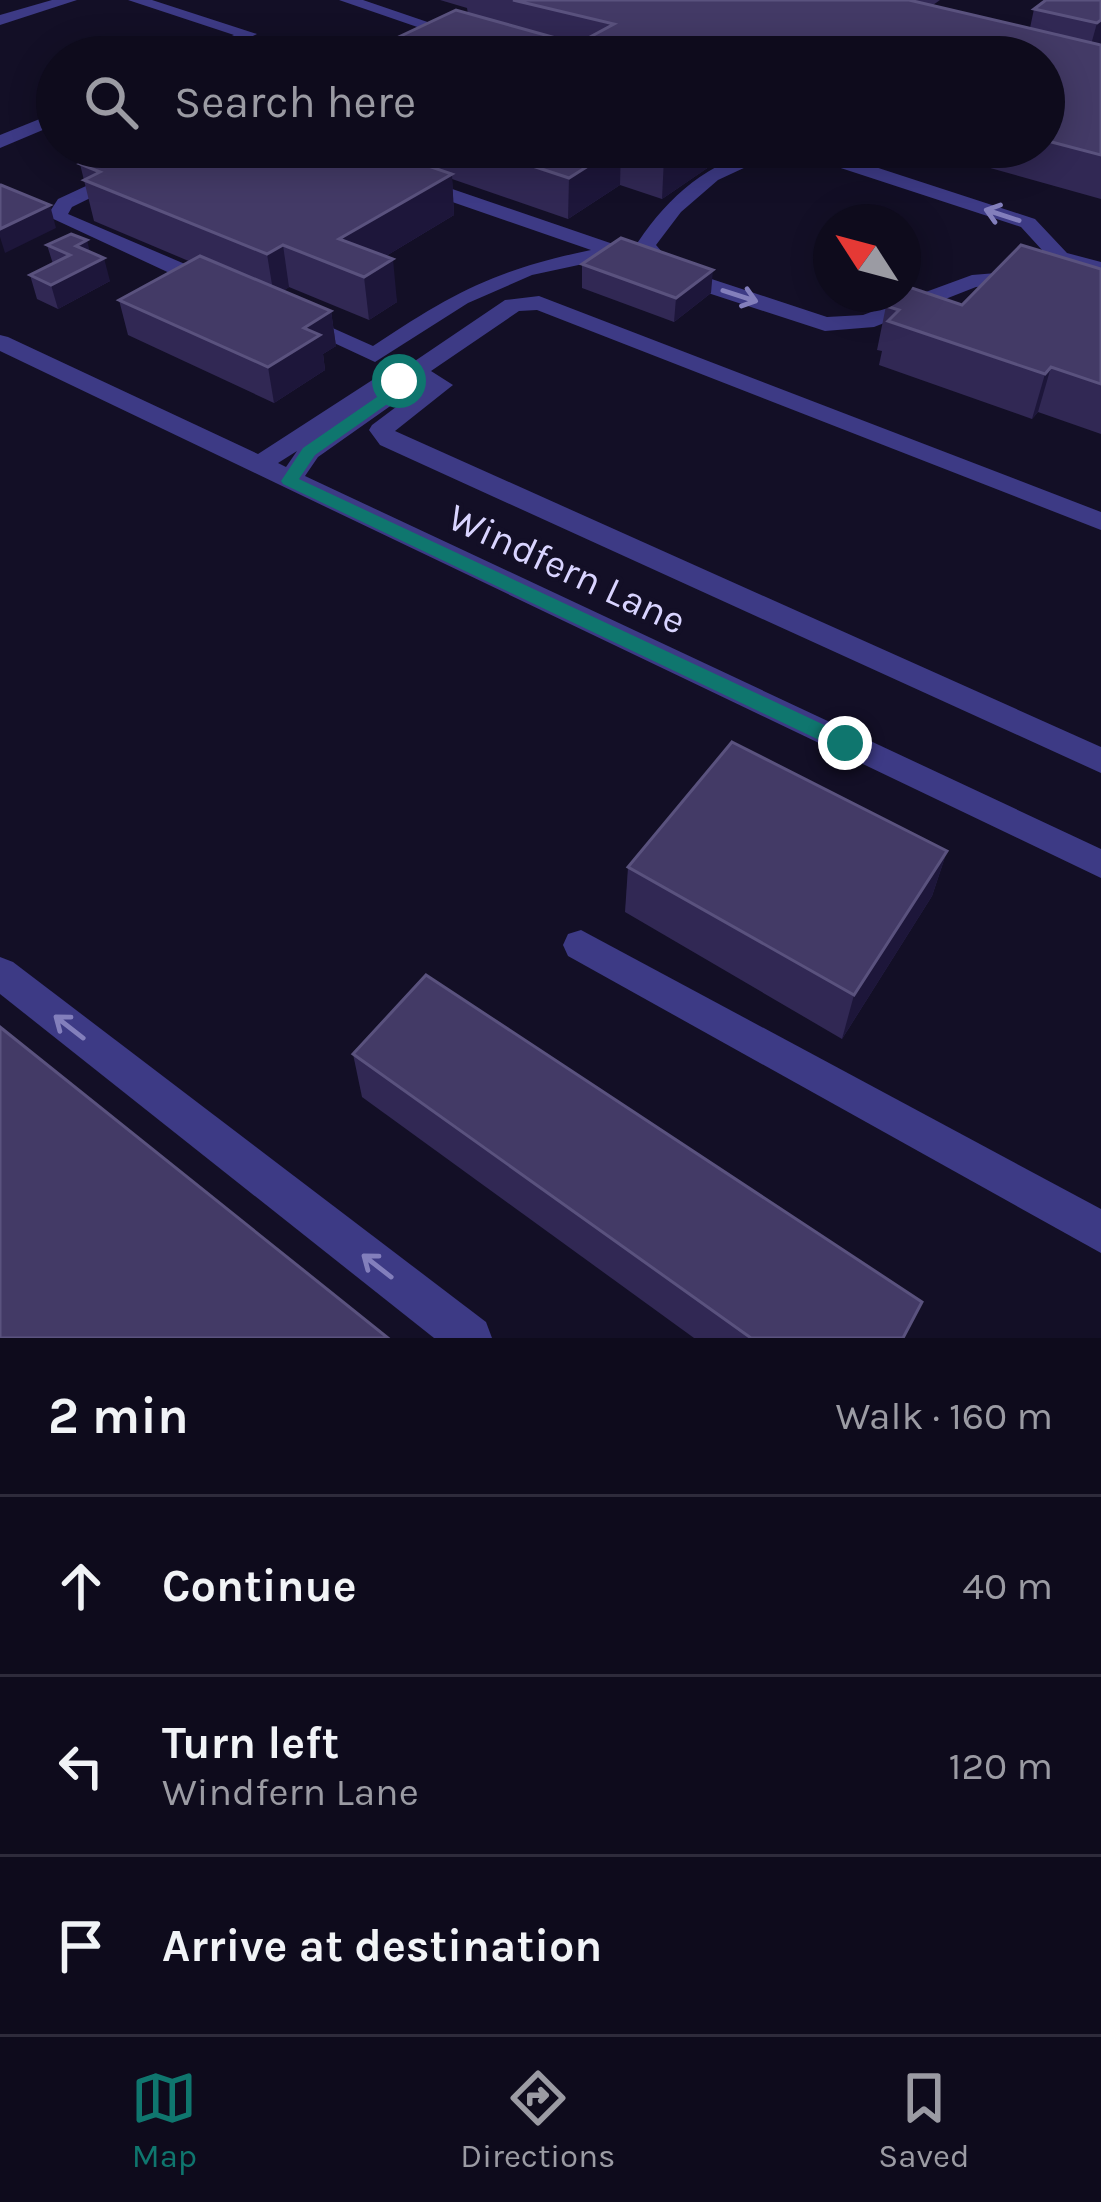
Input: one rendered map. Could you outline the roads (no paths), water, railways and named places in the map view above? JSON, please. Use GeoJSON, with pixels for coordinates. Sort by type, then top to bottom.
{"type":"FeatureCollection","features":[{"type":"Feature","properties":{"kind":"street"},"geometry":{"type":"LineString","coordinates":[[0,20],[69,0]]}},
{"type":"Feature","properties":{"kind":"street"},"geometry":{"type":"LineString","coordinates":[[136,0],[249,34],[244,36]]}},
{"type":"Feature","properties":{"kind":"street"},"geometry":{"type":"LineString","coordinates":[[347,0],[440,28],[423,36]]}},
{"type":"Feature","properties":{"kind":"street"},"geometry":{"type":"LineString","coordinates":[[0,142],[36,126]]}},
{"type":"Feature","properties":{"kind":"street"},"geometry":{"type":"LineString","coordinates":[[139,168],[65,203],[57,216],[230,291]]}},
{"type":"Feature","properties":{"kind":"street"},"geometry":{"type":"LineString","coordinates":[[271,309],[375,355],[460,298],[526,270],[646,245],[663,217],[725,168]]}},
{"type":"Feature","properties":{"kind":"street"},"geometry":{"type":"LineString","coordinates":[[860,168],[1028,223],[1060,258],[1101,268]]}},
{"type":"Feature","properties":{"kind":"street"},"geometry":{"type":"LineString","coordinates":[[400,177],[614,251]]}},
{"type":"Feature","properties":{"kind":"street"},"geometry":{"type":"LineString","coordinates":[[646,245],[654,262],[667,272],[825,324],[866,322],[972,281],[1019,278],[1101,297]]}},
{"type":"Feature","properties":{"kind":"street"},"geometry":{"type":"LineString","coordinates":[[257,466],[386,382],[406,377],[513,305],[539,303],[1101,522]]}},
{"type":"Feature","properties":{"kind":"street","name":"Windfern Lane"},"geometry":{"type":"LineString","coordinates":[[0,342],[1101,864]]}},
{"type":"Feature","properties":{"kind":"street"},"geometry":{"type":"LineString","coordinates":[[289,481],[309,452],[398,390],[406,377]]}},
{"type":"Feature","properties":{"kind":"street"},"geometry":{"type":"LineString","coordinates":[[406,377],[441,385],[382,430],[388,440],[1101,761]]}},
{"type":"Feature","properties":{"kind":"street"},"geometry":{"type":"LineString","coordinates":[[581,945],[1101,1232]]}},
{"type":"Feature","properties":{"kind":"street"},"geometry":{"type":"LineString","coordinates":[[0,973],[470,1338]]}}]}
